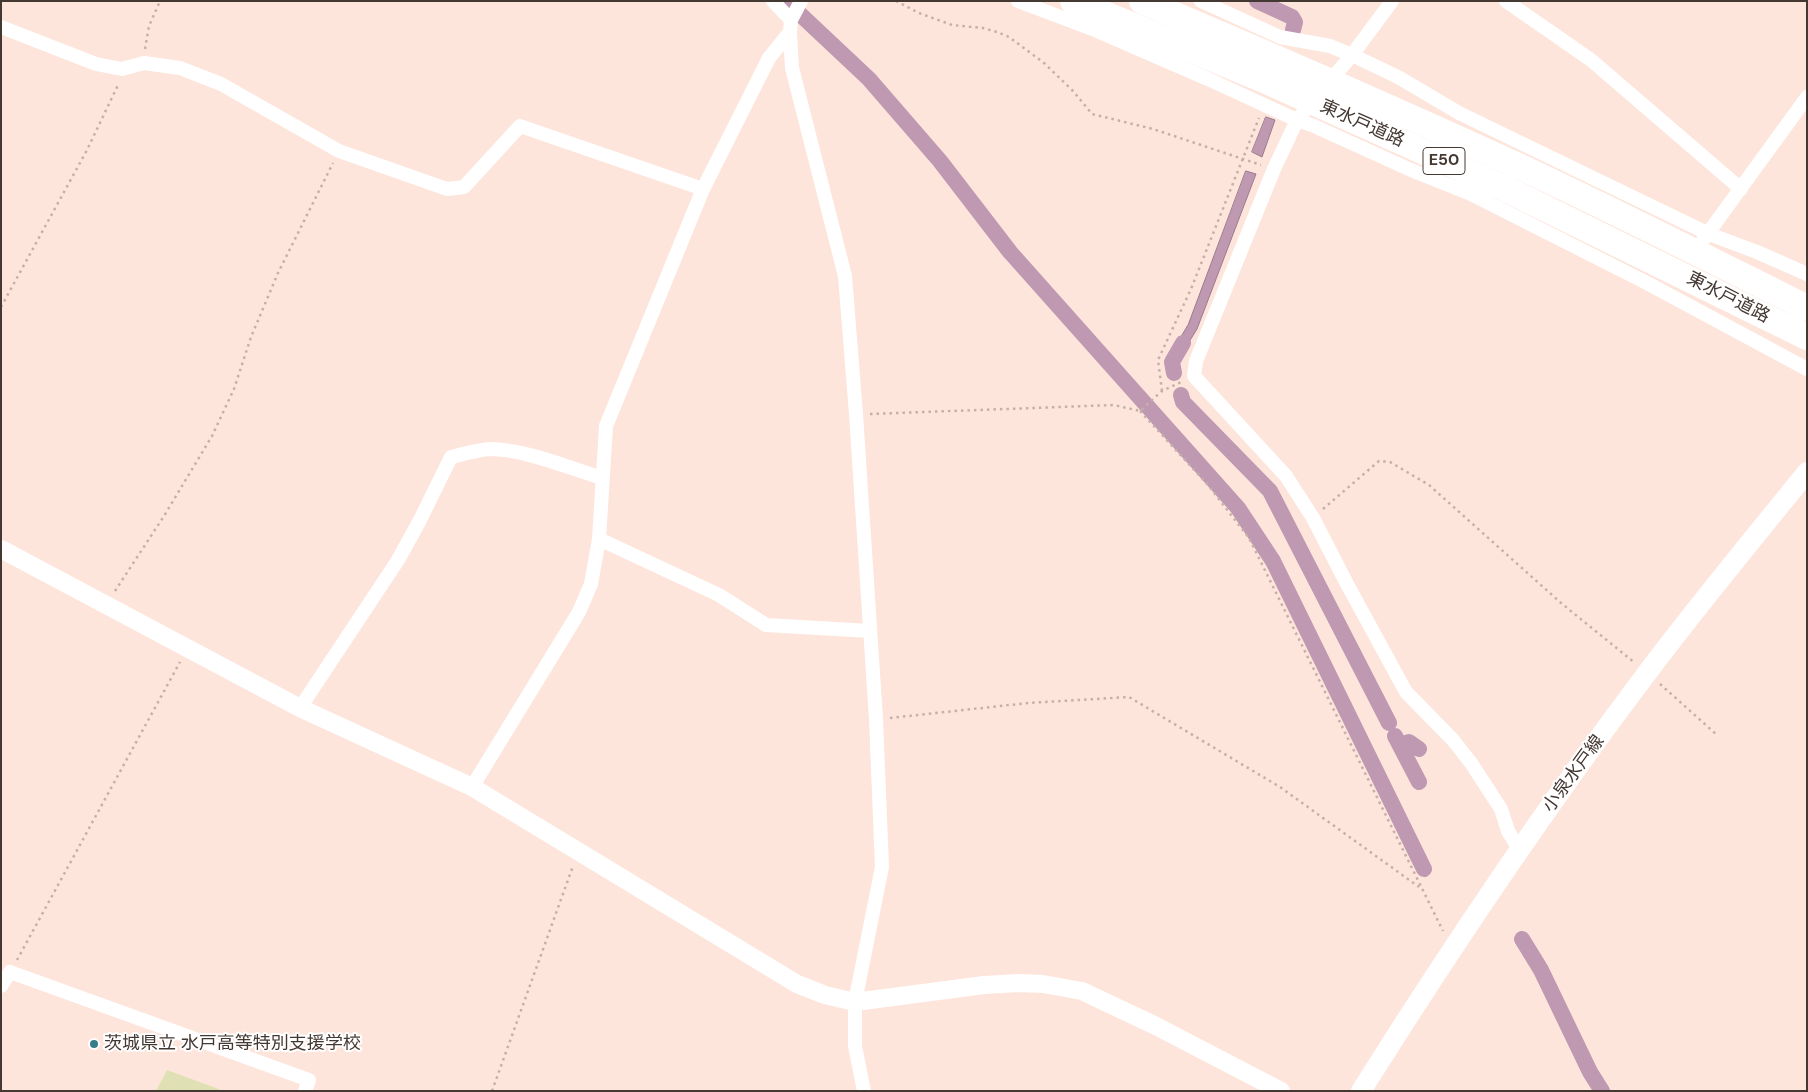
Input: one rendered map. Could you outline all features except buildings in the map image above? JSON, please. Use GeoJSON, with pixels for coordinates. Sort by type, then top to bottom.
{"type":"FeatureCollection","features":[{"type":"Feature","properties":{"kind":"highway","name":"東水戸道路"},"geometry":{"type":"LineString","coordinates":[[1073,1],[1264,80],[1502,187],[1807,337]]}},
{"type":"Feature","properties":{"kind":"highway","name":"東水戸道路"},"geometry":{"type":"LineString","coordinates":[[1142,1],[1273,56],[1513,164],[1677,242],[1807,308]]}},
{"type":"Feature","properties":{"kind":"main road","name":"小泉水戸線"},"geometry":{"type":"LineString","coordinates":[[1361,1091],[1452,948],[1519,849],[1647,673],[1807,472]]}},
{"type":"Feature","properties":{"kind":"street"},"geometry":{"type":"LineString","coordinates":[[774,1],[791,23],[792,68],[845,276],[876,719],[882,867],[855,1002],[855,1046],[864,1091]]}},
{"type":"Feature","properties":{"kind":"street"},"geometry":{"type":"LineString","coordinates":[[472,787],[579,612],[591,584],[599,539],[606,426],[703,190],[769,58],[791,23],[801,1]]}},
{"type":"Feature","properties":{"kind":"street"},"geometry":{"type":"LineString","coordinates":[[1018,1],[1095,30],[1411,170],[1471,194],[1655,288],[1807,369]]}},
{"type":"Feature","properties":{"kind":"street"},"geometry":{"type":"LineString","coordinates":[[1201,1],[1280,37],[1330,46],[1352,55],[1398,77],[1459,113],[1709,234],[1807,274]]}},
{"type":"Feature","properties":{"kind":"street"},"geometry":{"type":"LineString","coordinates":[[1392,1],[1352,55],[1297,120],[1274,169],[1196,361],[1194,376],[1286,476],[1313,518],[1406,692],[1452,740],[1471,763],[1501,809],[1508,831],[1519,849]]}},
{"type":"Feature","properties":{"kind":"street"},"geometry":{"type":"LineString","coordinates":[[1506,1],[1591,60],[1741,189]]}},
{"type":"Feature","properties":{"kind":"street"},"geometry":{"type":"LineString","coordinates":[[1,27],[96,64],[122,69],[144,63],[180,68],[220,84],[339,150],[447,189],[464,187],[520,126],[703,190]]}},
{"type":"Feature","properties":{"kind":"street"},"geometry":{"type":"LineString","coordinates":[[1655,288],[1709,234],[1807,97]]}},
{"type":"Feature","properties":{"kind":"street"},"geometry":{"type":"LineString","coordinates":[[300,708],[398,560],[451,457],[489,449],[507,451],[524,454],[602,478]]}},
{"type":"Feature","properties":{"kind":"street"},"geometry":{"type":"LineString","coordinates":[[599,539],[719,594],[766,625],[870,631]]}},
{"type":"Feature","properties":{"kind":"street"},"geometry":{"type":"LineString","coordinates":[[1,548],[300,708],[472,787],[797,984],[825,995],[855,1002],[984,985],[1018,983],[1043,984],[1082,991],[1156,1026],[1282,1091]]}},
{"type":"Feature","properties":{"kind":"street"},"geometry":{"type":"LineString","coordinates":[[1,986],[10,972],[309,1080],[305,1091]]}},
{"type":"Feature","properties":{"kind":"path"},"geometry":{"type":"LineString","coordinates":[[144,63],[149,26],[160,1]]}},
{"type":"Feature","properties":{"kind":"path"},"geometry":{"type":"LineString","coordinates":[[896,1],[919,13],[952,25],[982,28],[1009,37],[1044,63],[1073,91],[1092,114],[1153,128],[1274,169]]}},
{"type":"Feature","properties":{"kind":"path"},"geometry":{"type":"LineString","coordinates":[[1,308],[119,87],[122,69]]}},
{"type":"Feature","properties":{"kind":"path"},"geometry":{"type":"LineString","coordinates":[[1162,391],[1158,360],[1191,289],[1264,105]]}},
{"type":"Feature","properties":{"kind":"path"},"geometry":{"type":"LineString","coordinates":[[106,605],[164,516],[212,436],[234,389],[250,337],[278,273],[339,150]]}},
{"type":"Feature","properties":{"kind":"path"},"geometry":{"type":"LineString","coordinates":[[1140,411],[1162,391],[1194,376]]}},
{"type":"Feature","properties":{"kind":"path"},"geometry":{"type":"LineString","coordinates":[[856,414],[1114,406],[1140,411],[1208,485],[1249,538],[1452,948]]}},
{"type":"Feature","properties":{"kind":"path"},"geometry":{"type":"LineString","coordinates":[[1313,518],[1379,460],[1390,462],[1429,485],[1561,603],[1647,673],[1717,735]]}},
{"type":"Feature","properties":{"kind":"path"},"geometry":{"type":"LineString","coordinates":[[10,972],[187,649]]}},
{"type":"Feature","properties":{"kind":"path"},"geometry":{"type":"LineString","coordinates":[[876,719],[1028,703],[1129,697],[1280,787],[1421,888]]}},
{"type":"Feature","properties":{"kind":"path"},"geometry":{"type":"LineString","coordinates":[[492,1091],[578,851]]}},
{"type":"Feature","properties":{"kind":"green space"},"geometry":{"type":"Polygon","coordinates":[[[167,1070],[224,1091],[156,1091],[167,1070]]]}},
{"type":"Feature","properties":{"kind":"shaded area"},"geometry":{"type":"Polygon","coordinates":[[[1266,117],[1275,120],[1262,157],[1252,152],[1266,117]]]}},
{"type":"Feature","properties":{"kind":"shaded area"},"geometry":{"type":"Polygon","coordinates":[[[1246,171],[1256,174],[1197,329],[1176,363],[1167,360],[1188,325],[1246,171]]]}},
{"type":"Feature","properties":{"kind":"waterway"},"geometry":{"type":"LineString","coordinates":[[786,1],[869,79],[940,161],[1010,252],[1238,508],[1273,561],[1424,869]]}},
{"type":"Feature","properties":{"kind":"waterway"},"geometry":{"type":"LineString","coordinates":[[1257,1],[1292,17],[1295,22],[1293,30]]}},
{"type":"Feature","properties":{"kind":"waterway"},"geometry":{"type":"LineString","coordinates":[[1174,373],[1172,362],[1183,343]]}},
{"type":"Feature","properties":{"kind":"waterway"},"geometry":{"type":"LineString","coordinates":[[1181,395],[1183,402],[1270,491],[1389,723]]}},
{"type":"Feature","properties":{"kind":"waterway"},"geometry":{"type":"LineString","coordinates":[[1395,736],[1419,782]]}},
{"type":"Feature","properties":{"kind":"waterway"},"geometry":{"type":"LineString","coordinates":[[1401,745],[1409,742],[1419,749]]}},
{"type":"Feature","properties":{"kind":"waterway"},"geometry":{"type":"LineString","coordinates":[[1522,939],[1541,970],[1590,1072],[1602,1091]]}},
{"type":"Feature","properties":{"kind":"place","name":"茨城県立 水戸高等特別支援学校"},"geometry":{"type":"Point","coordinates":[94,1044]}}]}
